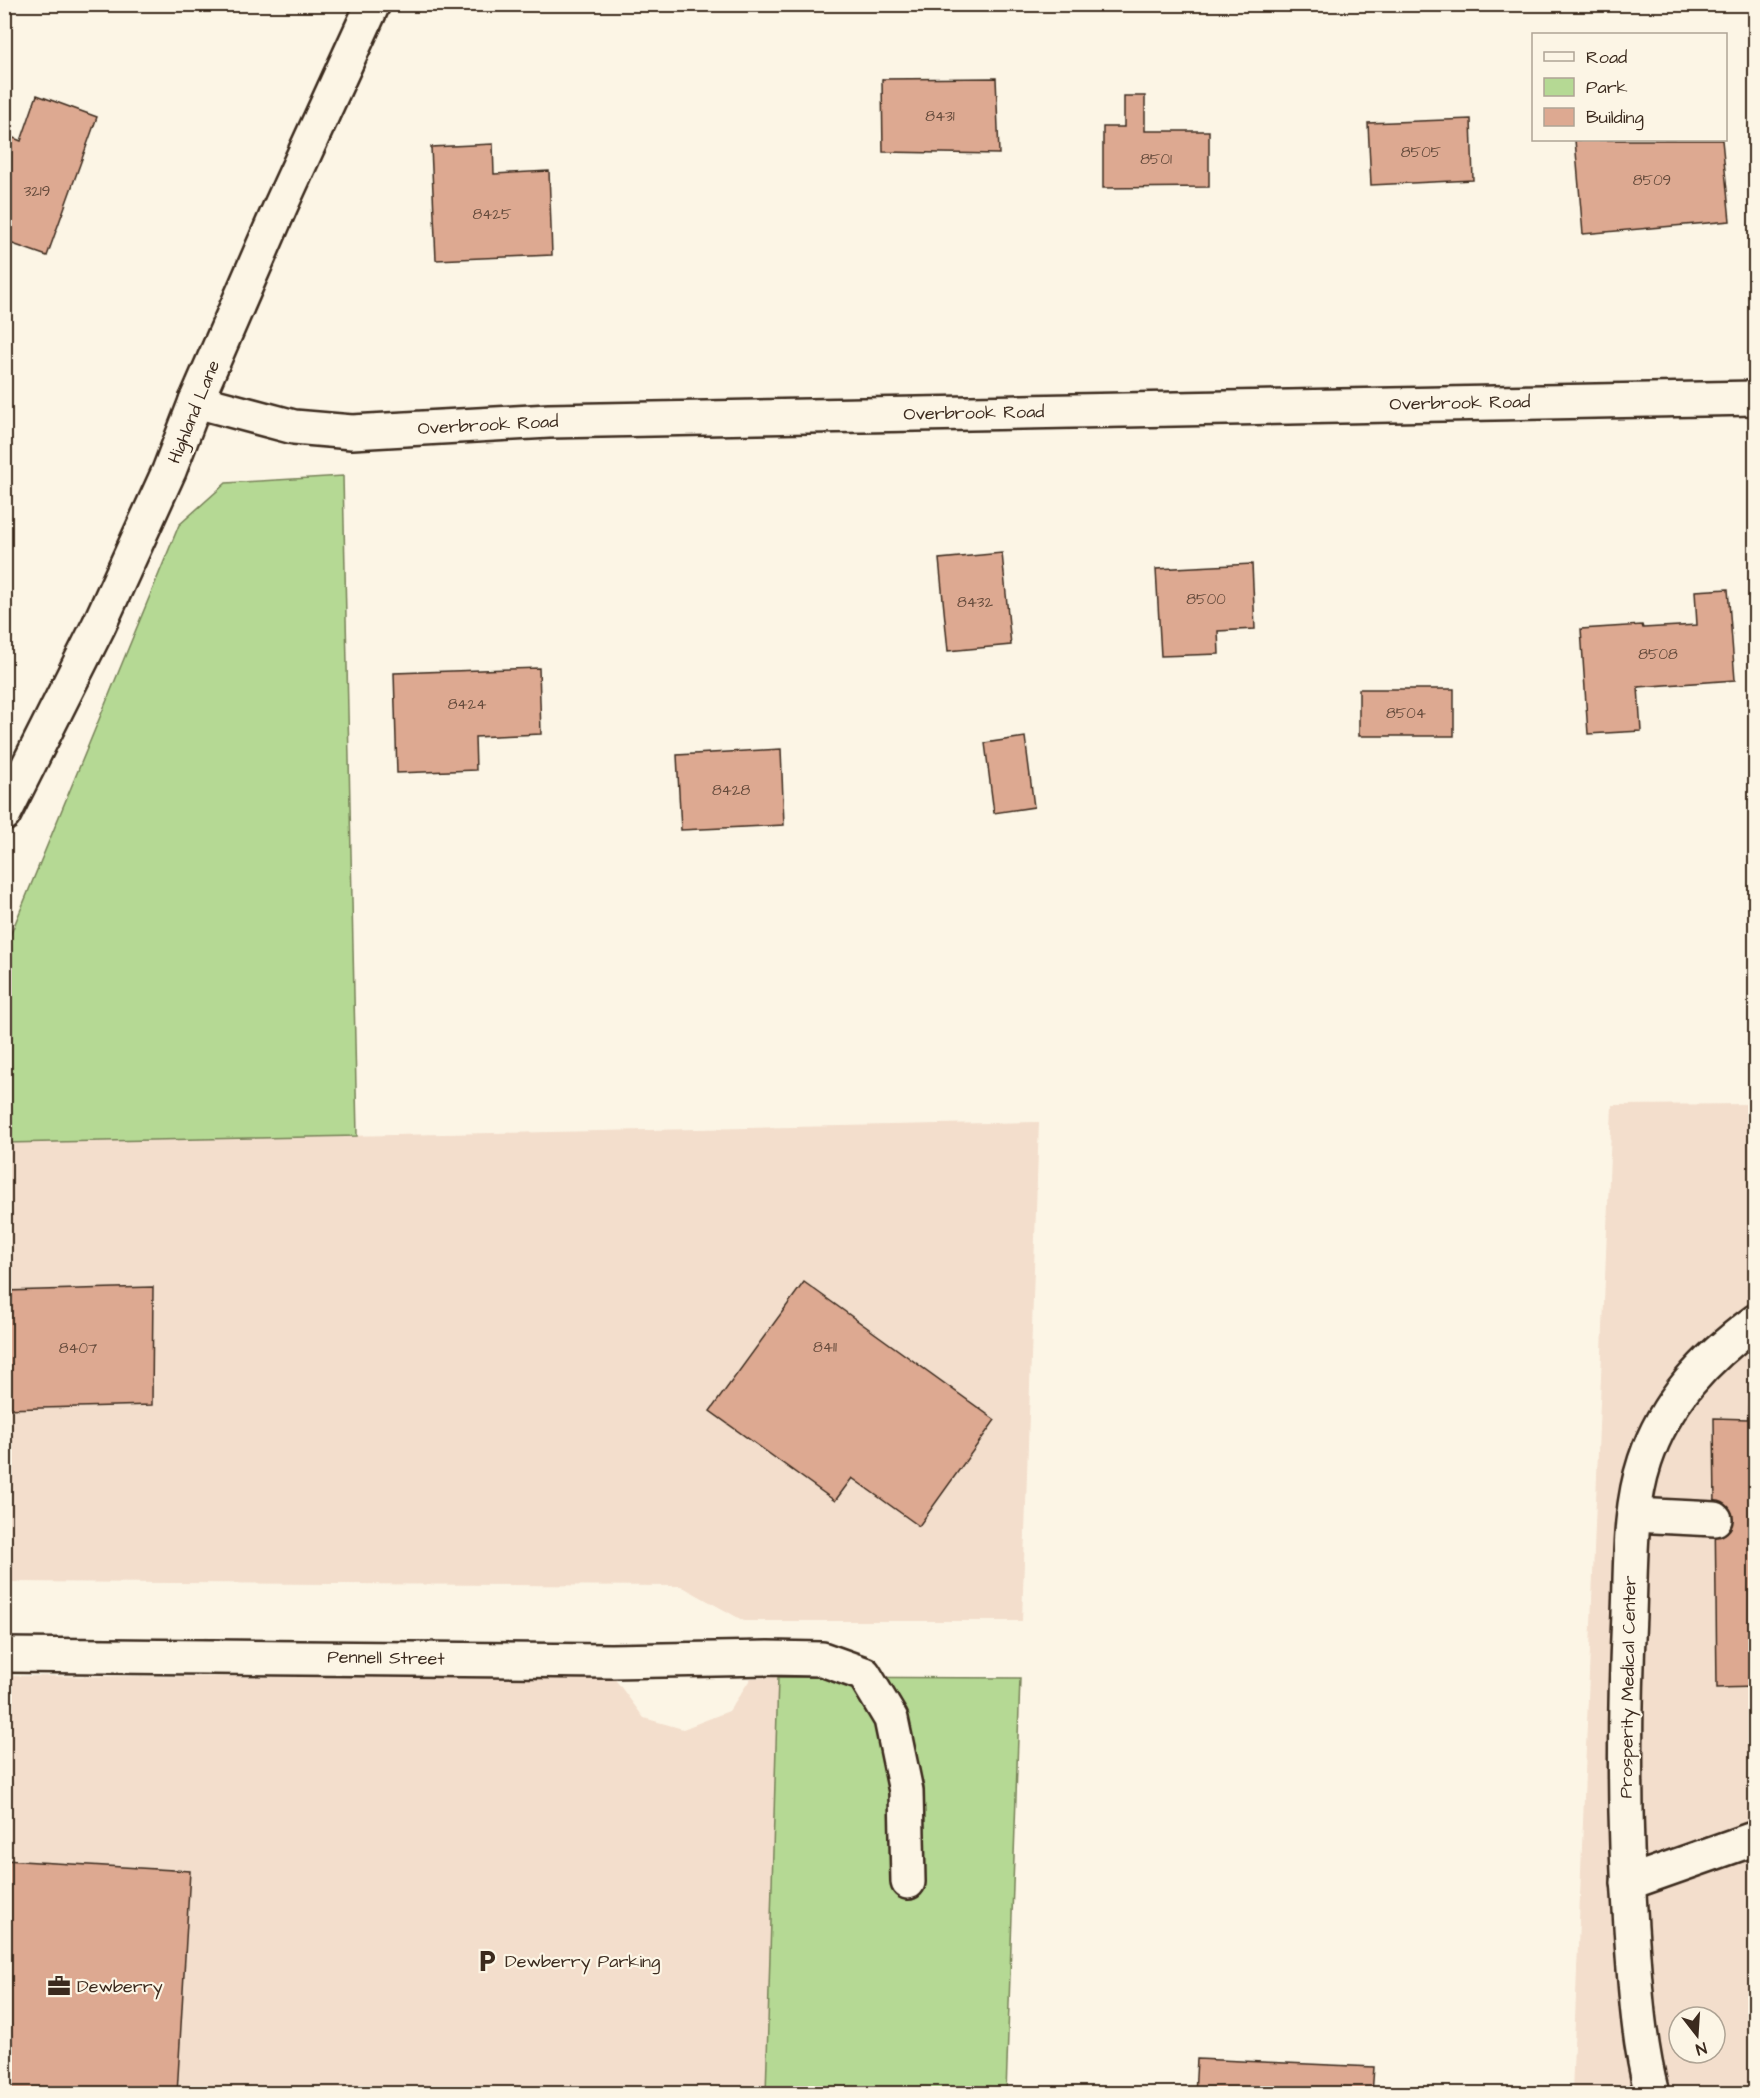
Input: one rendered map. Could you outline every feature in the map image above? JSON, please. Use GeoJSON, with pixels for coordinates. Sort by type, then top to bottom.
{"type":"FeatureCollection","features":[{"type":"Feature","properties":{"kind":"street","name":"Highland Lane"},"geometry":{"type":"LineString","coordinates":[[4,814],[99,625],[169,471],[196,401],[281,205],[373,4]]}},
{"type":"Feature","properties":{"kind":"street","name":"Overbrook Road"},"geometry":{"type":"LineString","coordinates":[[196,401],[294,427],[352,432],[572,421],[1755,398]]}},
{"type":"Feature","properties":{"kind":"street","name":"Prosperity Medical Center"},"geometry":{"type":"LineString","coordinates":[[1652,2094],[1638,2013],[1625,1812],[1627,1656],[1634,1515],[1644,1463],[1656,1433],[1672,1405],[1696,1372],[1755,1321]]}},
{"type":"Feature","properties":{"kind":"street"},"geometry":{"type":"LineString","coordinates":[[1634,1515],[1715,1519]]}},
{"type":"Feature","properties":{"kind":"street","name":"Pennell Street"},"geometry":{"type":"LineString","coordinates":[[4,1655],[611,1661],[822,1659],[864,1674],[891,1719],[906,1791],[908,1882]]}},
{"type":"Feature","properties":{"kind":"street"},"geometry":{"type":"LineString","coordinates":[[1628,1883],[1755,1838]]}},
{"type":"Feature","properties":{"kind":"shaded area"},"geometry":{"type":"Polygon","coordinates":[[[1755,1104],[1755,2093],[1572,2094],[1612,1105],[1755,1104]]]}},
{"type":"Feature","properties":{"kind":"shaded area"},"geometry":{"type":"Polygon","coordinates":[[[1039,1122],[1022,1621],[744,1621],[681,1586],[5,1582],[4,1143],[1039,1122]]]}},
{"type":"Feature","properties":{"kind":"shaded area"},"geometry":{"type":"Polygon","coordinates":[[[5,1676],[614,1678],[644,1718],[683,1729],[729,1711],[751,1678],[778,1677],[766,2093],[5,2094],[5,1676]]]}},
{"type":"Feature","properties":{"kind":"green space"},"geometry":{"type":"Polygon","coordinates":[[[343,476],[357,1136],[5,1143],[5,948],[179,525],[226,483],[343,476]]]}},
{"type":"Feature","properties":{"kind":"green space"},"geometry":{"type":"Polygon","coordinates":[[[778,1677],[1020,1678],[1006,2093],[766,2094],[778,1677]]]}},
{"type":"Feature","properties":{"kind":"building"},"geometry":{"type":"Polygon","coordinates":[[[996,78],[999,154],[883,152],[882,79],[996,78]]]}},
{"type":"Feature","properties":{"kind":"building"},"geometry":{"type":"Polygon","coordinates":[[[37,95],[97,117],[47,256],[4,241],[4,140],[6,135],[21,141],[37,95]]]}},
{"type":"Feature","properties":{"kind":"building"},"geometry":{"type":"Polygon","coordinates":[[[1124,96],[1145,96],[1145,131],[1209,131],[1209,187],[1103,188],[1103,127],[1124,127],[1124,96]]]}},
{"type":"Feature","properties":{"kind":"building"},"geometry":{"type":"Polygon","coordinates":[[[1471,119],[1473,180],[1371,185],[1368,123],[1471,119]]]}},
{"type":"Feature","properties":{"kind":"building"},"geometry":{"type":"Polygon","coordinates":[[[1575,141],[1722,141],[1730,221],[1583,234],[1575,141]]]}},
{"type":"Feature","properties":{"kind":"building"},"geometry":{"type":"Polygon","coordinates":[[[493,144],[494,174],[549,171],[552,255],[436,260],[431,147],[493,144]]]}},
{"type":"Feature","properties":{"kind":"building"},"geometry":{"type":"Polygon","coordinates":[[[1002,553],[1011,645],[948,651],[939,559],[1002,553]]]}},
{"type":"Feature","properties":{"kind":"building"},"geometry":{"type":"Polygon","coordinates":[[[1252,564],[1255,629],[1218,631],[1219,654],[1161,656],[1156,569],[1252,564]]]}},
{"type":"Feature","properties":{"kind":"building"},"geometry":{"type":"Polygon","coordinates":[[[1728,589],[1735,680],[1638,687],[1641,731],[1588,734],[1581,629],[1642,625],[1643,628],[1697,625],[1695,591],[1728,589]]]}},
{"type":"Feature","properties":{"kind":"building"},"geometry":{"type":"Polygon","coordinates":[[[539,668],[541,734],[475,737],[476,770],[397,773],[394,673],[539,668]]]}},
{"type":"Feature","properties":{"kind":"building"},"geometry":{"type":"Polygon","coordinates":[[[1359,689],[1454,689],[1454,736],[1359,736],[1359,689]]]}},
{"type":"Feature","properties":{"kind":"building"},"geometry":{"type":"Polygon","coordinates":[[[1025,737],[1034,807],[994,813],[985,743],[1025,737]]]}},
{"type":"Feature","properties":{"kind":"building"},"geometry":{"type":"Polygon","coordinates":[[[781,749],[784,825],[681,830],[677,755],[781,749]]]}},
{"type":"Feature","properties":{"kind":"building"},"geometry":{"type":"Polygon","coordinates":[[[804,1282],[995,1420],[919,1526],[852,1478],[835,1501],[710,1411],[804,1282]]]}},
{"type":"Feature","properties":{"kind":"building"},"geometry":{"type":"Polygon","coordinates":[[[153,1287],[152,1405],[4,1409],[4,1291],[153,1287]]]}},
{"type":"Feature","properties":{"kind":"building"},"geometry":{"type":"Polygon","coordinates":[[[1756,1376],[1756,1687],[1717,1688],[1714,1418],[1748,1419],[1750,1377],[1756,1376]]]}},
{"type":"Feature","properties":{"kind":"building"},"geometry":{"type":"Polygon","coordinates":[[[4,1860],[190,1871],[177,2094],[4,2094],[4,1860]]]}},
{"type":"Feature","properties":{"kind":"building"},"geometry":{"type":"Polygon","coordinates":[[[1197,2059],[1374,2067],[1372,2094],[1195,2094],[1197,2059]]]}},
{"type":"Feature","properties":{"kind":"place","name":"Dewberry Parking"},"geometry":{"type":"Point","coordinates":[487,1961]}},
{"type":"Feature","properties":{"kind":"place","name":"Dewberry"},"geometry":{"type":"Point","coordinates":[59,1986]}}]}
